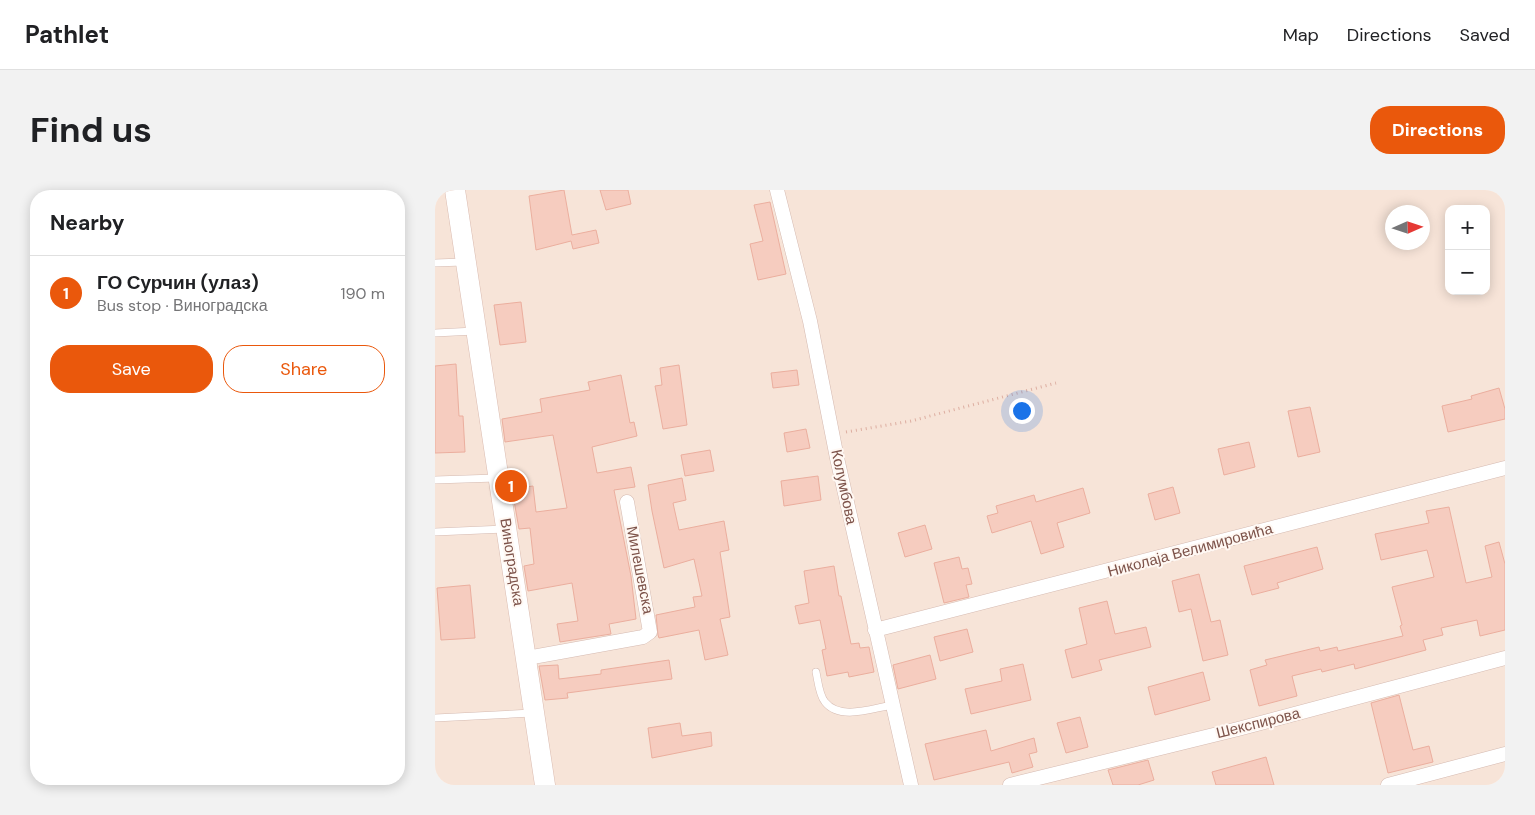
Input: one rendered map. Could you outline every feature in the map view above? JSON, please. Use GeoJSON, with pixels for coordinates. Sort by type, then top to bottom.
{"type":"FeatureCollection","features":[{"type":"Feature","properties":{"kind":"street","name":"Виноградска"},"geometry":{"type":"LineString","coordinates":[[455,190],[545,785]]}},
{"type":"Feature","properties":{"kind":"street","name":"Колумбова"},"geometry":{"type":"LineString","coordinates":[[777,190],[810,320],[875,630],[911,785]]}},
{"type":"Feature","properties":{"kind":"street","name":"Николаја Велимировића"},"geometry":{"type":"LineString","coordinates":[[875,630],[1505,468]]}},
{"type":"Feature","properties":{"kind":"street","name":"Милешевска"},"geometry":{"type":"LineString","coordinates":[[527,658],[643,637],[651,632],[627,502]]}},
{"type":"Feature","properties":{"kind":"street","name":"Шекспирова"},"geometry":{"type":"LineString","coordinates":[[1010,785],[1238,729],[1505,658]]}},
{"type":"Feature","properties":{"kind":"street"},"geometry":{"type":"LineString","coordinates":[[1388,785],[1505,754]]}},
{"type":"Feature","properties":{"kind":"lane"},"geometry":{"type":"LineString","coordinates":[[435,263],[466,262]]}},
{"type":"Feature","properties":{"kind":"lane"},"geometry":{"type":"LineString","coordinates":[[435,333],[476,331]]}},
{"type":"Feature","properties":{"kind":"lane"},"geometry":{"type":"LineString","coordinates":[[435,480],[499,478]]}},
{"type":"Feature","properties":{"kind":"lane"},"geometry":{"type":"LineString","coordinates":[[435,532],[507,529]]}},
{"type":"Feature","properties":{"kind":"lane"},"geometry":{"type":"LineString","coordinates":[[816,672],[823,701],[831,708],[853,712],[893,704]]}},
{"type":"Feature","properties":{"kind":"lane"},"geometry":{"type":"LineString","coordinates":[[435,718],[535,712]]}},
{"type":"Feature","properties":{"kind":"path"},"geometry":{"type":"LineString","coordinates":[[833,433],[911,421],[1056,384]]}},
{"type":"Feature","properties":{"kind":"shaded area"},"geometry":{"type":"Polygon","coordinates":[[[435,190],[1505,190],[1505,785],[435,785],[435,190]]]}},
{"type":"Feature","properties":{"kind":"building"},"geometry":{"type":"Polygon","coordinates":[[[564,190],[572,235],[596,230],[599,243],[573,249],[571,241],[536,250],[529,196],[564,190]]]}},
{"type":"Feature","properties":{"kind":"building"},"geometry":{"type":"Polygon","coordinates":[[[600,190],[628,190],[631,204],[606,210],[600,190]]]}},
{"type":"Feature","properties":{"kind":"building"},"geometry":{"type":"Polygon","coordinates":[[[770,202],[786,274],[758,280],[750,244],[763,241],[754,205],[770,202]]]}},
{"type":"Feature","properties":{"kind":"building"},"geometry":{"type":"Polygon","coordinates":[[[521,302],[526,342],[500,345],[494,305],[521,302]]]}},
{"type":"Feature","properties":{"kind":"building"},"geometry":{"type":"Polygon","coordinates":[[[456,364],[459,416],[463,416],[465,452],[435,453],[435,366],[456,364]]]}},
{"type":"Feature","properties":{"kind":"building"},"geometry":{"type":"Polygon","coordinates":[[[679,365],[687,425],[663,429],[655,386],[662,385],[660,368],[679,365]]]}},
{"type":"Feature","properties":{"kind":"building"},"geometry":{"type":"Polygon","coordinates":[[[797,370],[799,385],[773,388],[771,373],[797,370]]]}},
{"type":"Feature","properties":{"kind":"building"},"geometry":{"type":"Polygon","coordinates":[[[621,375],[630,423],[634,422],[637,436],[592,447],[597,473],[631,467],[635,487],[614,490],[631,576],[636,619],[609,624],[611,634],[560,642],[557,624],[578,621],[572,583],[528,591],[524,566],[534,564],[530,528],[519,529],[512,489],[533,486],[536,512],[567,508],[553,435],[505,442],[502,419],[542,412],[540,399],[590,390],[588,382],[621,375]]]}},
{"type":"Feature","properties":{"kind":"building"},"geometry":{"type":"Polygon","coordinates":[[[1499,388],[1505,409],[1505,419],[1448,432],[1442,406],[1472,399],[1471,396],[1499,388]]]}},
{"type":"Feature","properties":{"kind":"building"},"geometry":{"type":"Polygon","coordinates":[[[1310,407],[1320,452],[1298,457],[1288,411],[1310,407]]]}},
{"type":"Feature","properties":{"kind":"building"},"geometry":{"type":"Polygon","coordinates":[[[806,429],[810,448],[787,452],[784,433],[806,429]]]}},
{"type":"Feature","properties":{"kind":"building"},"geometry":{"type":"Polygon","coordinates":[[[1249,442],[1255,467],[1224,475],[1218,449],[1249,442]]]}},
{"type":"Feature","properties":{"kind":"building"},"geometry":{"type":"Polygon","coordinates":[[[710,450],[714,471],[685,476],[681,455],[710,450]]]}},
{"type":"Feature","properties":{"kind":"building"},"geometry":{"type":"Polygon","coordinates":[[[818,476],[821,500],[784,506],[781,481],[818,476]]]}},
{"type":"Feature","properties":{"kind":"building"},"geometry":{"type":"Polygon","coordinates":[[[682,478],[686,500],[673,503],[679,530],[724,521],[729,550],[720,552],[730,617],[720,619],[728,655],[705,660],[699,630],[659,638],[658,635],[656,615],[695,607],[693,597],[702,596],[694,559],[664,568],[652,511],[648,485],[682,478]]]}},
{"type":"Feature","properties":{"kind":"building"},"geometry":{"type":"Polygon","coordinates":[[[1173,487],[1180,513],[1155,520],[1148,494],[1173,487]]]}},
{"type":"Feature","properties":{"kind":"building"},"geometry":{"type":"Polygon","coordinates":[[[1083,488],[1090,513],[1057,523],[1064,547],[1041,554],[1031,521],[992,533],[987,516],[998,513],[996,506],[1034,495],[1036,502],[1083,488]]]}},
{"type":"Feature","properties":{"kind":"building"},"geometry":{"type":"Polygon","coordinates":[[[1449,507],[1466,583],[1492,577],[1485,546],[1499,542],[1505,564],[1505,630],[1480,636],[1477,620],[1441,628],[1443,635],[1423,640],[1426,650],[1355,669],[1354,664],[1322,672],[1321,669],[1292,676],[1297,696],[1259,706],[1250,670],[1267,665],[1265,660],[1319,647],[1320,651],[1337,647],[1338,651],[1403,636],[1392,587],[1434,577],[1427,550],[1381,560],[1375,534],[1429,523],[1426,511],[1449,507]]]}},
{"type":"Feature","properties":{"kind":"building"},"geometry":{"type":"Polygon","coordinates":[[[925,525],[932,549],[905,557],[898,533],[925,525]]]}},
{"type":"Feature","properties":{"kind":"building"},"geometry":{"type":"Polygon","coordinates":[[[1317,547],[1323,569],[1277,583],[1279,588],[1252,595],[1244,566],[1317,547]]]}},
{"type":"Feature","properties":{"kind":"building"},"geometry":{"type":"Polygon","coordinates":[[[959,557],[962,569],[968,568],[972,584],[966,585],[969,597],[944,603],[934,563],[959,557]]]}},
{"type":"Feature","properties":{"kind":"building"},"geometry":{"type":"Polygon","coordinates":[[[834,566],[839,596],[841,596],[851,644],[859,643],[860,648],[869,647],[874,672],[849,677],[848,672],[827,676],[822,650],[826,649],[820,620],[799,624],[795,606],[809,603],[804,571],[834,566]]]}},
{"type":"Feature","properties":{"kind":"building"},"geometry":{"type":"Polygon","coordinates":[[[1199,574],[1211,622],[1220,620],[1228,655],[1203,661],[1191,609],[1179,612],[1172,581],[1199,574]]]}},
{"type":"Feature","properties":{"kind":"building"},"geometry":{"type":"Polygon","coordinates":[[[470,585],[475,638],[441,640],[437,588],[470,585]]]}},
{"type":"Feature","properties":{"kind":"building"},"geometry":{"type":"Polygon","coordinates":[[[1107,601],[1115,634],[1146,627],[1151,647],[1099,660],[1102,670],[1072,678],[1065,650],[1087,644],[1079,608],[1107,601]]]}},
{"type":"Feature","properties":{"kind":"building"},"geometry":{"type":"Polygon","coordinates":[[[967,629],[973,652],[940,661],[934,637],[967,629]]]}},
{"type":"Feature","properties":{"kind":"building"},"geometry":{"type":"Polygon","coordinates":[[[930,655],[936,679],[898,689],[893,665],[930,655]]]}},
{"type":"Feature","properties":{"kind":"building"},"geometry":{"type":"Polygon","coordinates":[[[669,660],[672,679],[567,693],[568,698],[545,700],[539,666],[558,665],[559,679],[601,674],[601,670],[669,660]]]}},
{"type":"Feature","properties":{"kind":"building"},"geometry":{"type":"Polygon","coordinates":[[[1023,664],[1031,700],[971,714],[965,689],[1002,681],[1000,669],[1023,664]]]}},
{"type":"Feature","properties":{"kind":"building"},"geometry":{"type":"Polygon","coordinates":[[[1203,672],[1210,700],[1155,715],[1148,687],[1203,672]]]}},
{"type":"Feature","properties":{"kind":"building"},"geometry":{"type":"Polygon","coordinates":[[[1399,695],[1413,750],[1429,746],[1433,762],[1388,773],[1371,703],[1399,695]]]}},
{"type":"Feature","properties":{"kind":"building"},"geometry":{"type":"Polygon","coordinates":[[[1080,717],[1088,747],[1066,753],[1057,723],[1080,717]]]}},
{"type":"Feature","properties":{"kind":"building"},"geometry":{"type":"Polygon","coordinates":[[[680,723],[682,736],[711,732],[712,746],[652,758],[648,728],[680,723]]]}},
{"type":"Feature","properties":{"kind":"building"},"geometry":{"type":"Polygon","coordinates":[[[986,730],[991,751],[1034,738],[1037,752],[1029,754],[1033,767],[1012,773],[1009,762],[934,780],[925,744],[986,730]]]}},
{"type":"Feature","properties":{"kind":"building"},"geometry":{"type":"Polygon","coordinates":[[[1266,757],[1274,785],[1216,785],[1212,772],[1266,757]]]}},
{"type":"Feature","properties":{"kind":"building"},"geometry":{"type":"Polygon","coordinates":[[[1148,760],[1154,780],[1138,785],[1113,785],[1108,770],[1148,760]]]}},
{"type":"Feature","properties":{"kind":"place","name":"ГО Сурчин (улаз)"},"geometry":{"type":"Point","coordinates":[511,486]}}]}
